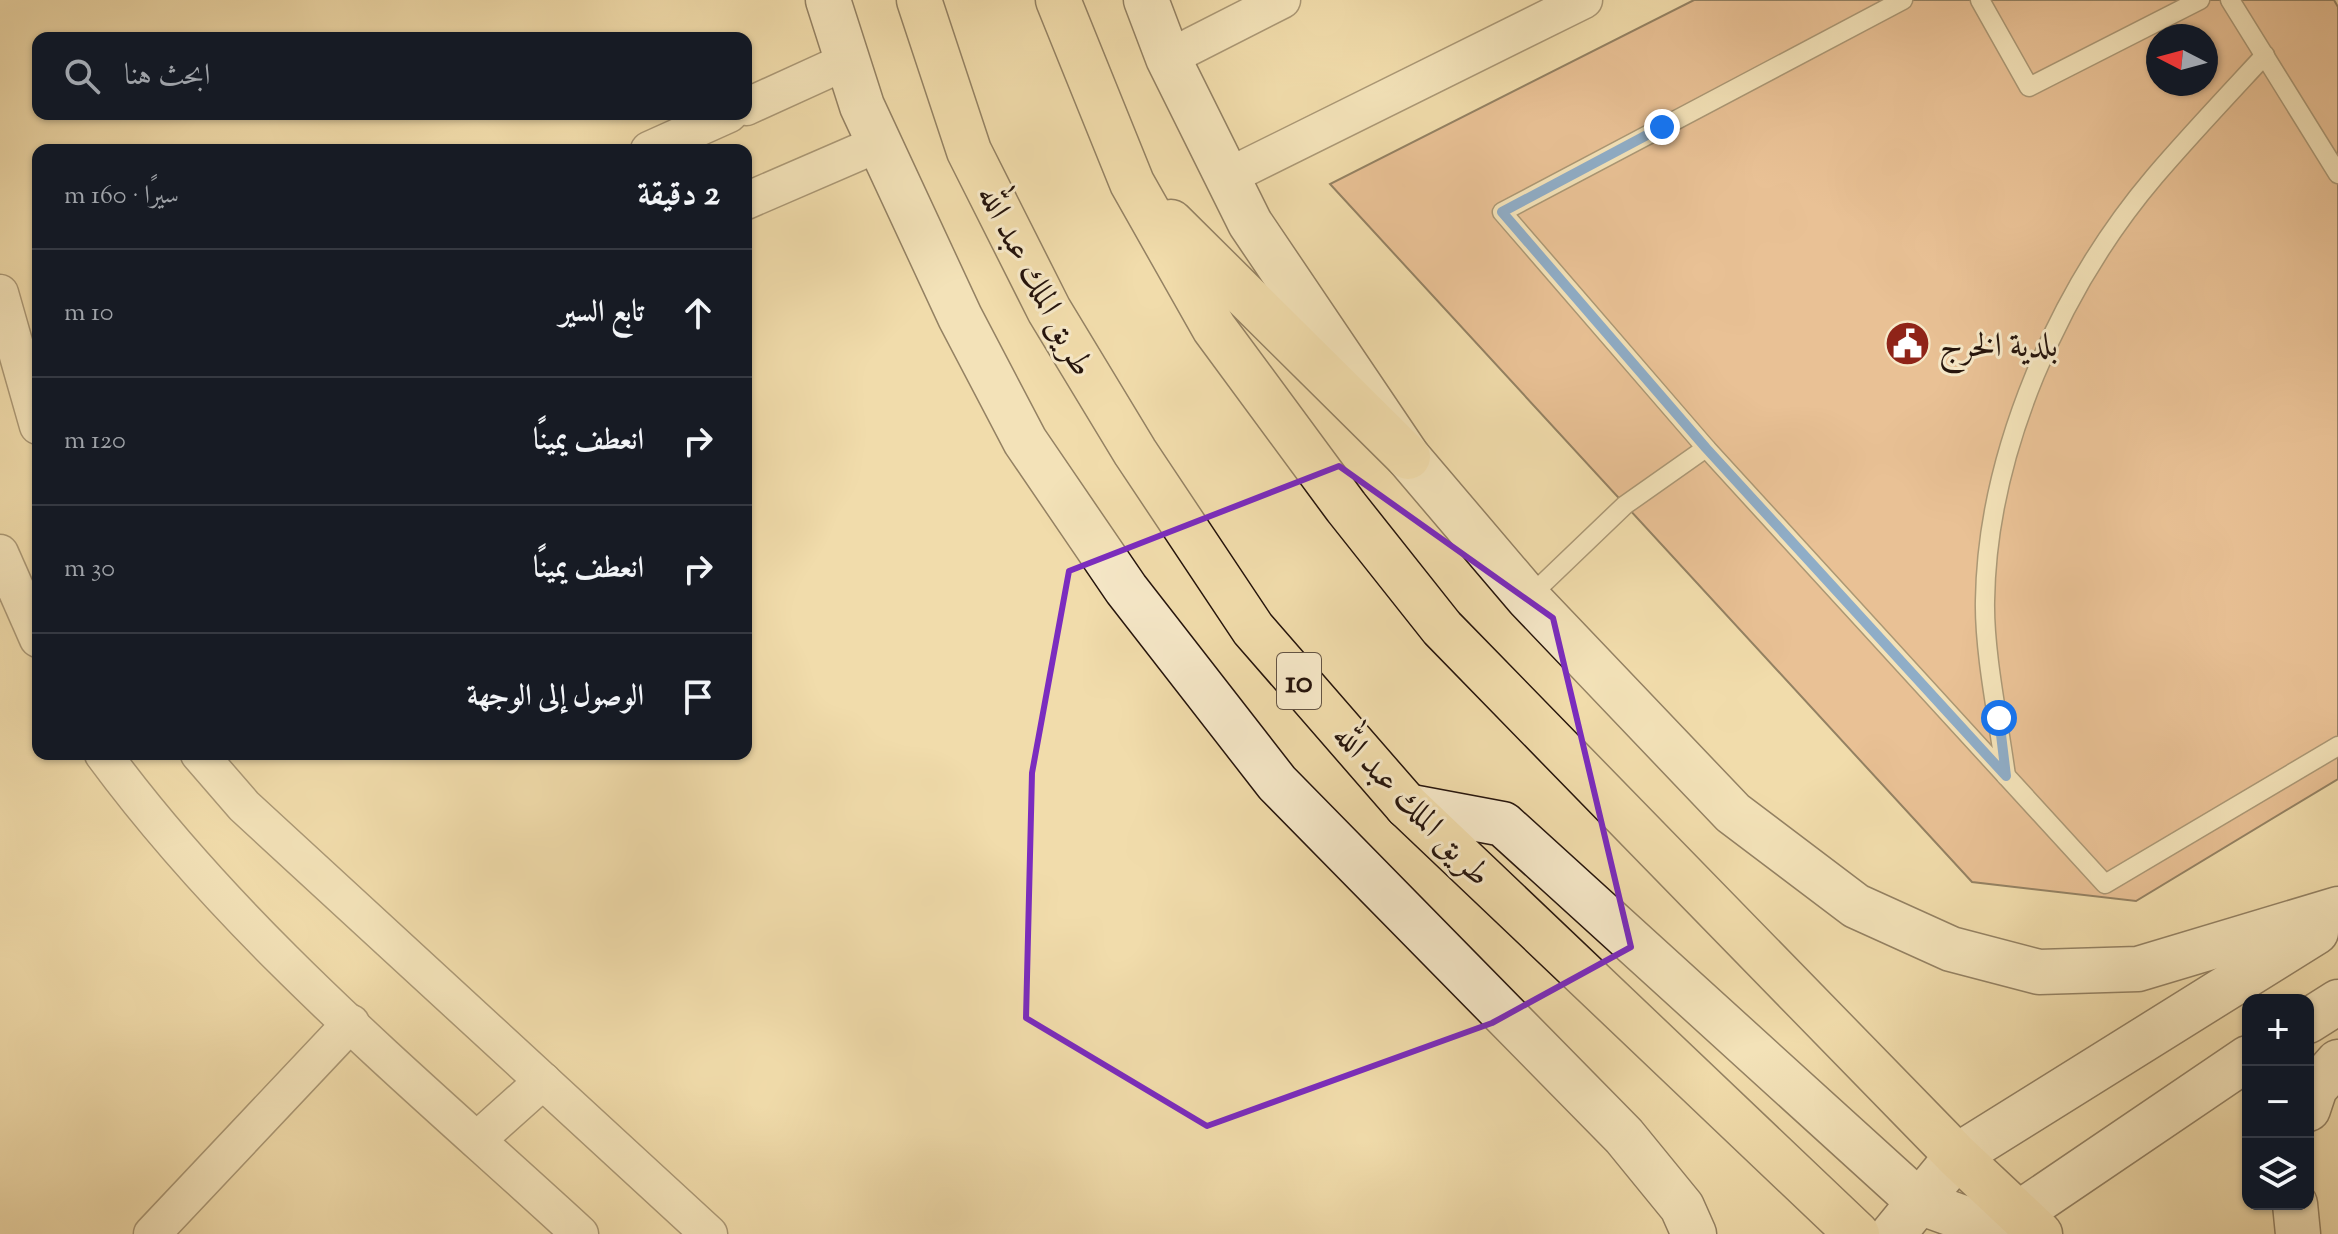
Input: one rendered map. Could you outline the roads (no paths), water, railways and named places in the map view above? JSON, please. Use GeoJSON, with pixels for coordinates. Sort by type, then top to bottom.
{"type":"FeatureCollection","features":[{"type":"Feature","properties":{"kind":"highway","name":"طريق الملك عبد الله"},"geometry":{"type":"LineString","coordinates":[[919,0],[969,151],[1049,310],[1135,452],[1253,629],[1407,806],[1857,1234]]}},
{"type":"Feature","properties":{"kind":"highway"},"geometry":{"type":"LineString","coordinates":[[1058,0],[1132,183],[1214,328],[1346,507],[1442,628],[1957,1156],[2020,1227]]}},
{"type":"Feature","properties":{"kind":"highway"},"geometry":{"type":"LineString","coordinates":[[1132,183],[1408,457]]}},
{"type":"Feature","properties":{"kind":"main road"},"geometry":{"type":"LineString","coordinates":[[828,0],[862,106],[960,317],[1025,441],[1126,589],[1277,783],[1624,1136],[1682,1207],[1694,1234]]}},
{"type":"Feature","properties":{"kind":"main road"},"geometry":{"type":"LineString","coordinates":[[1146,0],[1168,58],[1250,223],[1408,457],[1528,598],[1733,813],[1856,906],[1951,949],[2039,972],[2138,969],[2338,909]]}},
{"type":"Feature","properties":{"kind":"main road"},"geometry":{"type":"LineString","coordinates":[[1407,806],[1503,824],[1906,1218],[2020,1227],[2242,1062]]}},
{"type":"Feature","properties":{"kind":"main road"},"geometry":{"type":"LineString","coordinates":[[1906,1218],[1957,1156],[2338,918]]}},
{"type":"Feature","properties":{"kind":"main road"},"geometry":{"type":"LineString","coordinates":[[2314,1017],[2338,1002]]}},
{"type":"Feature","properties":{"kind":"main road"},"geometry":{"type":"LineString","coordinates":[[2314,1091],[2338,1062]]}},
{"type":"Feature","properties":{"kind":"main road"},"geometry":{"type":"LineString","coordinates":[[2296,1210],[2298,1234]]}},
{"type":"Feature","properties":{"kind":"street"},"geometry":{"type":"LineString","coordinates":[[1168,58],[1282,0]]}},
{"type":"Feature","properties":{"kind":"street"},"geometry":{"type":"LineString","coordinates":[[1227,177],[1584,0]]}},
{"type":"Feature","properties":{"kind":"street"},"geometry":{"type":"LineString","coordinates":[[752,104],[847,61]]}},
{"type":"Feature","properties":{"kind":"street"},"geometry":{"type":"LineString","coordinates":[[662,144],[716,120]]}},
{"type":"Feature","properties":{"kind":"street"},"geometry":{"type":"LineString","coordinates":[[752,198],[880,143]]}},
{"type":"Feature","properties":{"kind":"street"},"geometry":{"type":"LineString","coordinates":[[0,293],[32,404]]}},
{"type":"Feature","properties":{"kind":"street"},"geometry":{"type":"LineString","coordinates":[[0,553],[32,625]]}},
{"type":"Feature","properties":{"kind":"street"},"geometry":{"type":"LineString","coordinates":[[107,760],[143,808],[209,886],[351,1023],[580,1234]]}},
{"type":"Feature","properties":{"kind":"street"},"geometry":{"type":"LineString","coordinates":[[204,760],[244,806],[709,1234]]}},
{"type":"Feature","properties":{"kind":"street"},"geometry":{"type":"LineString","coordinates":[[152,1234],[351,1023]]}},
{"type":"Feature","properties":{"kind":"street"},"geometry":{"type":"LineString","coordinates":[[477,1140],[543,1081]]}},
{"type":"Feature","properties":{"kind":"lane"},"geometry":{"type":"LineString","coordinates":[[1903,0],[1502,212],[1706,448],[2105,884],[2338,746]]}},
{"type":"Feature","properties":{"kind":"lane"},"geometry":{"type":"LineString","coordinates":[[1980,0],[2029,87],[2200,0]]}},
{"type":"Feature","properties":{"kind":"lane"},"geometry":{"type":"LineString","coordinates":[[2230,0],[2338,174]]}},
{"type":"Feature","properties":{"kind":"lane"},"geometry":{"type":"LineString","coordinates":[[2006,776],[1985,603],[1994,496],[2027,391],[2081,283],[2153,178],[2265,55]]}},
{"type":"Feature","properties":{"kind":"lane"},"geometry":{"type":"LineString","coordinates":[[1528,598],[1625,505],[1706,448]]}},
{"type":"Feature","properties":{"kind":"place","name":"بلدية الخرج"},"geometry":{"type":"Point","coordinates":[1908,344]}}]}
